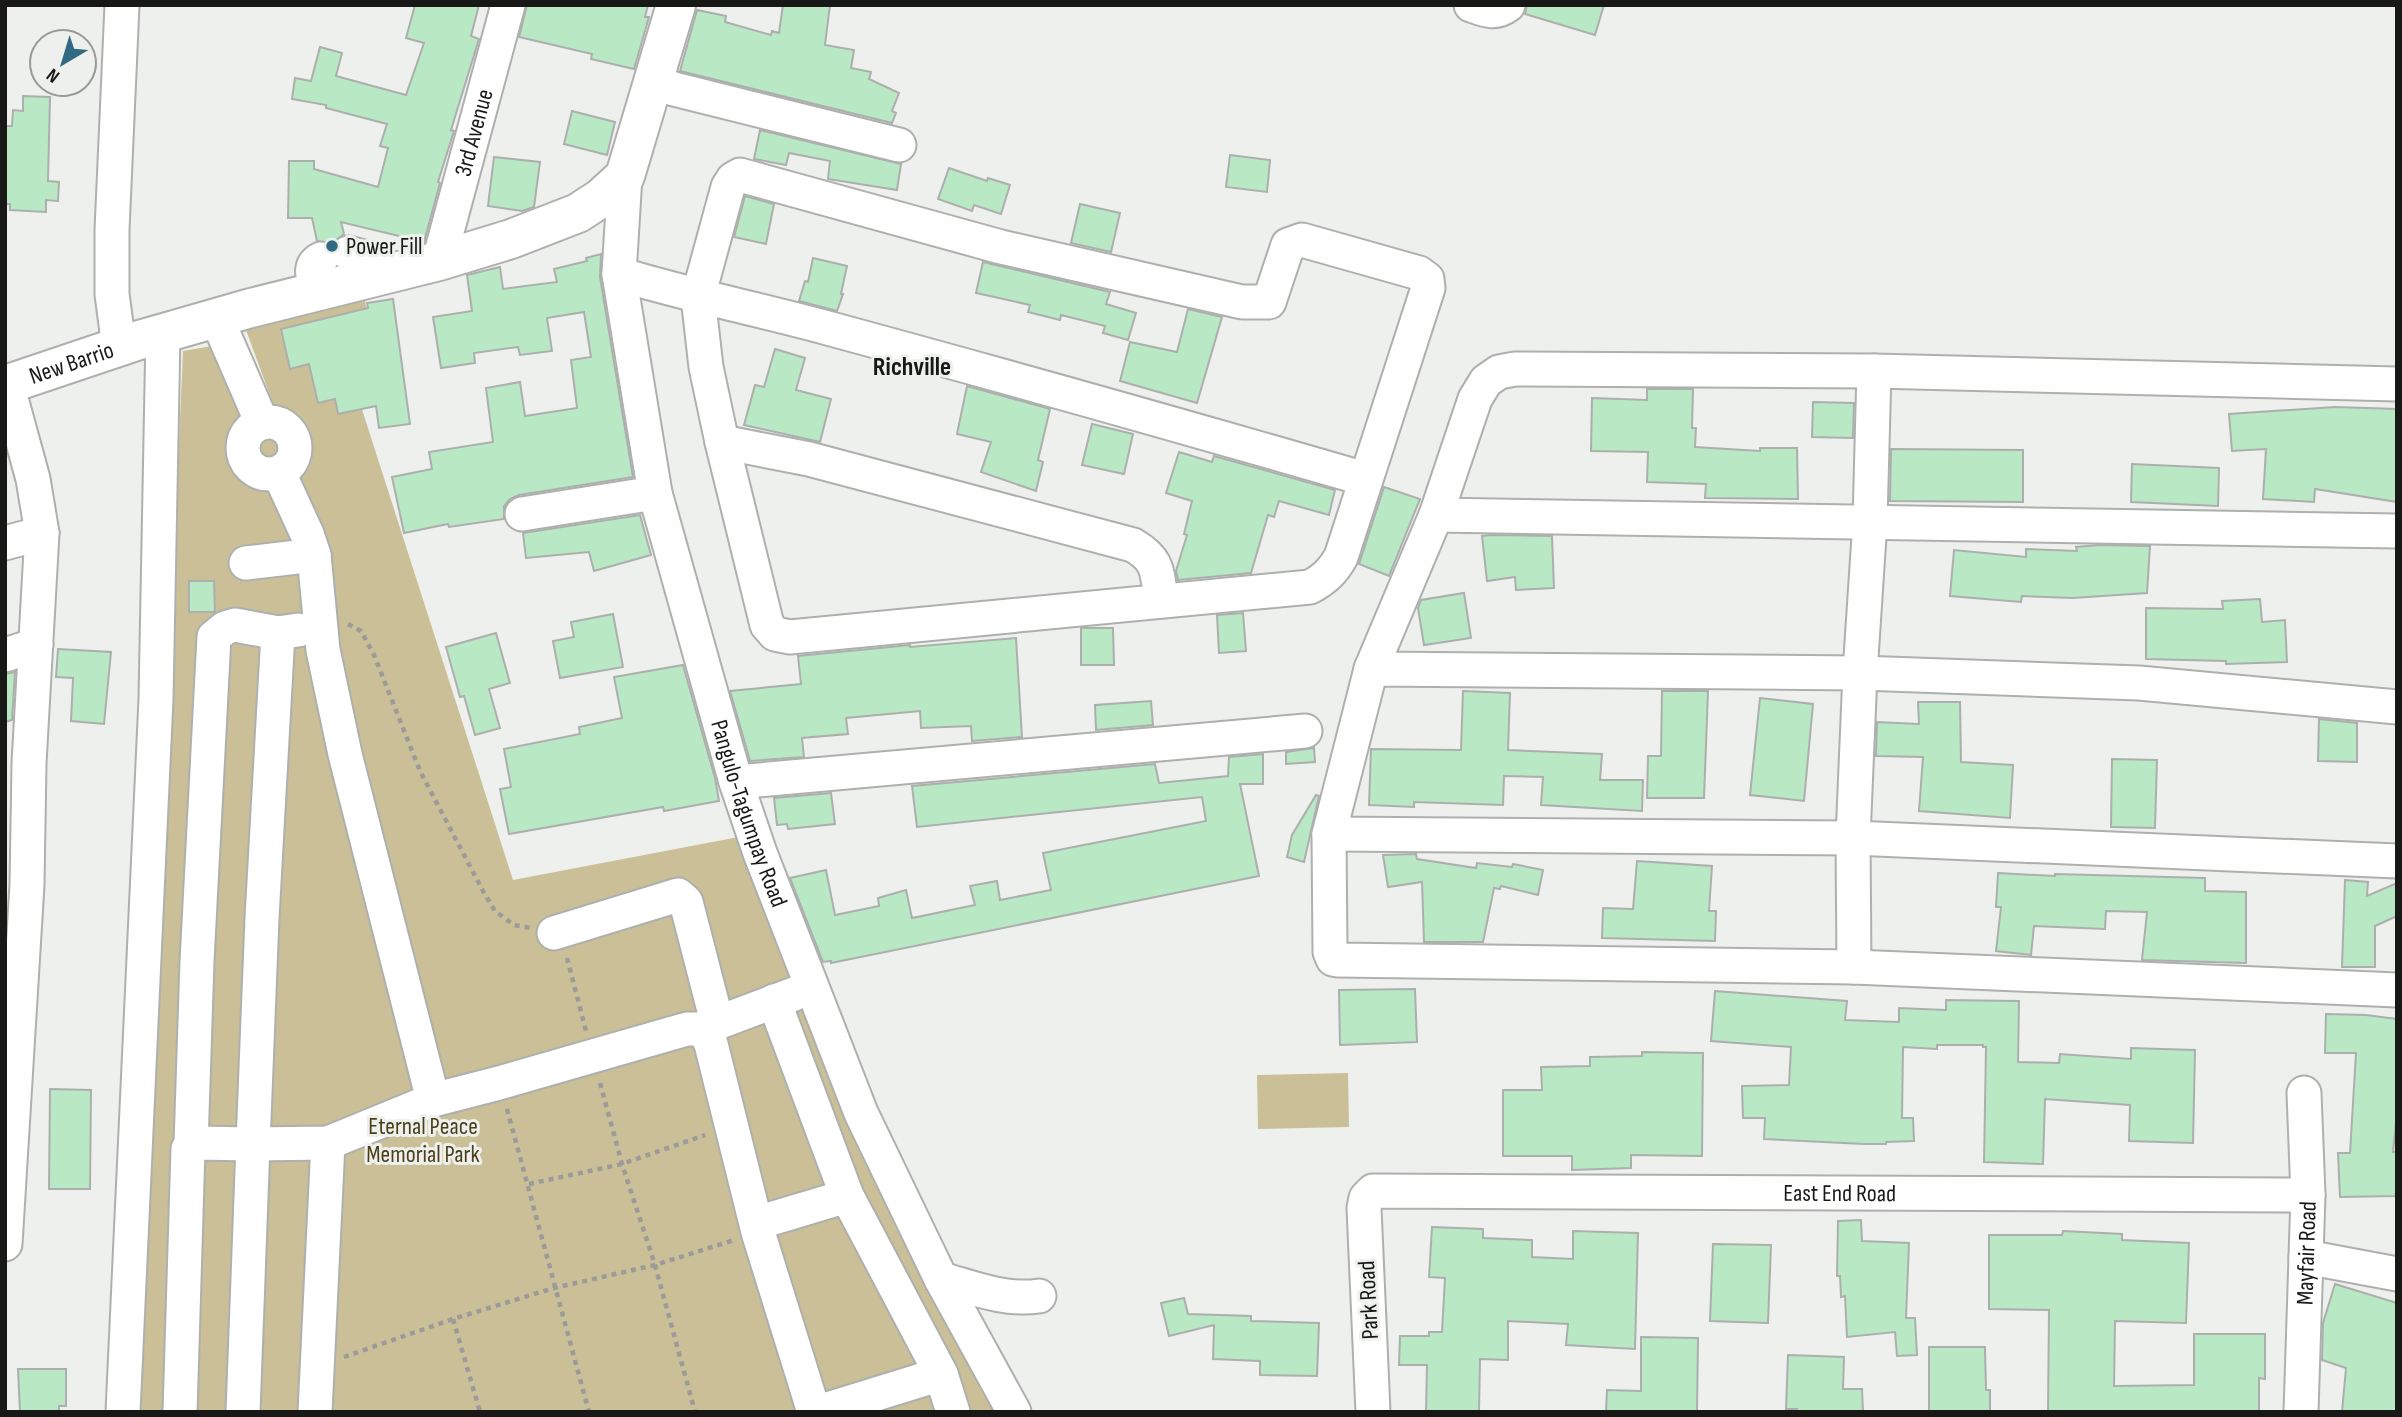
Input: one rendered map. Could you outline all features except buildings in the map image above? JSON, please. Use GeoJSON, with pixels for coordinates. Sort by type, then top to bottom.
{"type":"FeatureCollection","features":[{"type":"Feature","properties":{"kind":"main road"},"geometry":{"type":"LineString","coordinates":[[625,176],[676,5]]}},
{"type":"Feature","properties":{"kind":"main road","name":"New Barrio"},"geometry":{"type":"LineString","coordinates":[[6,385],[251,308],[329,268],[382,275],[511,239],[578,213],[601,198],[625,176]]}},
{"type":"Feature","properties":{"kind":"street"},"geometry":{"type":"LineString","coordinates":[[122,5],[112,230],[112,294],[139,341],[156,699],[123,1412]]}},
{"type":"Feature","properties":{"kind":"street","name":"3rd Avenue"},"geometry":{"type":"LineString","coordinates":[[439,261],[508,5]]}},
{"type":"Feature","properties":{"kind":"street"},"geometry":{"type":"LineString","coordinates":[[653,82],[899,145]]}},
{"type":"Feature","properties":{"kind":"street"},"geometry":{"type":"LineString","coordinates":[[740,175],[1001,247],[1242,302],[1269,302],[1287,245],[1302,240],[1419,272],[1427,279],[1428,288],[1341,556],[1333,571],[1310,587],[781,637],[767,625],[722,442],[706,367],[698,297],[728,187],[733,179],[740,175]]}},
{"type":"Feature","properties":{"kind":"street","name":"Pangulo-Tagumpay Road"},"geometry":{"type":"LineString","coordinates":[[625,176],[620,274],[655,493],[736,782],[760,853],[861,1113],[941,1279],[1014,1412]]}},
{"type":"Feature","properties":{"kind":"street"},"geometry":{"type":"LineString","coordinates":[[620,274],[698,297],[817,325],[1111,405],[1365,479]]}},
{"type":"Feature","properties":{"kind":"street"},"geometry":{"type":"LineString","coordinates":[[217,319],[262,423],[281,425],[294,440],[296,450],[293,459],[288,467],[279,473],[314,555],[323,650],[345,754],[433,1100]]}},
{"type":"Feature","properties":{"kind":"street"},"geometry":{"type":"LineString","coordinates":[[2397,384],[1874,371],[1514,369],[1499,372],[1486,381],[1475,399],[1436,515],[1371,668],[1329,834],[1330,953],[1338,960],[1854,967],[2397,990]]}},
{"type":"Feature","properties":{"kind":"street"},"geometry":{"type":"LineString","coordinates":[[1854,967],[1853,838],[1860,673],[1871,521],[1874,371]]}},
{"type":"Feature","properties":{"kind":"street"},"geometry":{"type":"LineString","coordinates":[[5,1244],[6,1196],[17,1065],[17,767],[21,650],[42,533],[33,479],[6,385]]}},
{"type":"Feature","properties":{"kind":"street"},"geometry":{"type":"LineString","coordinates":[[722,442],[809,458],[1133,544],[1147,553],[1156,564],[1161,600]]}},
{"type":"Feature","properties":{"kind":"street"},"geometry":{"type":"LineString","coordinates":[[522,514],[655,493]]}},
{"type":"Feature","properties":{"kind":"street"},"geometry":{"type":"LineString","coordinates":[[1436,515],[2397,531]]}},
{"type":"Feature","properties":{"kind":"street"},"geometry":{"type":"LineString","coordinates":[[5,543],[42,533]]}},
{"type":"Feature","properties":{"kind":"street"},"geometry":{"type":"LineString","coordinates":[[246,563],[314,555]]}},
{"type":"Feature","properties":{"kind":"street"},"geometry":{"type":"LineString","coordinates":[[180,1412],[188,1149],[191,1145],[197,961],[214,637],[225,628],[236,625],[278,633],[321,627]]}},
{"type":"Feature","properties":{"kind":"street"},"geometry":{"type":"LineString","coordinates":[[243,1412],[262,918],[278,633]]}},
{"type":"Feature","properties":{"kind":"street"},"geometry":{"type":"LineString","coordinates":[[1371,668],[1860,673],[2139,683],[2397,707]]}},
{"type":"Feature","properties":{"kind":"street"},"geometry":{"type":"LineString","coordinates":[[736,782],[1305,731]]}},
{"type":"Feature","properties":{"kind":"street"},"geometry":{"type":"LineString","coordinates":[[1329,834],[1853,838],[2397,861]]}},
{"type":"Feature","properties":{"kind":"street"},"geometry":{"type":"LineString","coordinates":[[554,933],[678,895],[686,902],[709,1026],[707,1035],[733,1125],[758,1228],[820,1411],[905,1399],[940,1374]]}},
{"type":"Feature","properties":{"kind":"street"},"geometry":{"type":"LineString","coordinates":[[191,1145],[328,1143],[433,1100],[687,1029],[709,1026],[812,987]]}},
{"type":"Feature","properties":{"kind":"street"},"geometry":{"type":"LineString","coordinates":[[774,1001],[847,1196],[940,1374],[953,1412]]}},
{"type":"Feature","properties":{"kind":"street","name":"Mayfair Road"},"geometry":{"type":"LineString","coordinates":[[2301,1412],[2308,1195],[2304,1093]]}},
{"type":"Feature","properties":{"kind":"street"},"geometry":{"type":"LineString","coordinates":[[314,1412],[328,1143]]}},
{"type":"Feature","properties":{"kind":"street","name":"East End Road"},"geometry":{"type":"LineString","coordinates":[[1373,1191],[2308,1195]]}},
{"type":"Feature","properties":{"kind":"street","name":"Park Road"},"geometry":{"type":"LineString","coordinates":[[1373,1191],[1366,1198],[1364,1208],[1373,1412]]}},
{"type":"Feature","properties":{"kind":"street"},"geometry":{"type":"LineString","coordinates":[[758,1228],[847,1196]]}},
{"type":"Feature","properties":{"kind":"street"},"geometry":{"type":"LineString","coordinates":[[2306,1257],[2397,1274]]}},
{"type":"Feature","properties":{"kind":"street"},"geometry":{"type":"LineString","coordinates":[[941,1279],[1004,1297],[1039,1296]]}},
{"type":"Feature","properties":{"kind":"path"},"geometry":{"type":"LineString","coordinates":[[321,627],[344,622],[361,631],[374,655],[421,771],[495,911],[514,925],[554,933],[562,939],[622,1164],[655,1265],[695,1412]]}},
{"type":"Feature","properties":{"kind":"path"},"geometry":{"type":"LineString","coordinates":[[499,1083],[589,1412]]}},
{"type":"Feature","properties":{"kind":"path"},"geometry":{"type":"LineString","coordinates":[[528,1185],[622,1164],[733,1125]]}},
{"type":"Feature","properties":{"kind":"path"},"geometry":{"type":"LineString","coordinates":[[318,1366],[453,1319],[554,1288],[655,1265],[758,1228]]}},
{"type":"Feature","properties":{"kind":"path"},"geometry":{"type":"LineString","coordinates":[[453,1319],[480,1412]]}},
{"type":"Feature","properties":{"kind":"green space","name":"Eternal Peace Memorial Park"},"geometry":{"type":"Polygon","coordinates":[[[365,300],[376,374],[359,400],[513,880],[749,835],[1003,1412],[137,1412],[183,351],[212,346],[248,424],[276,412],[246,330],[365,300]]]}},
{"type":"Feature","properties":{"kind":"green space"},"geometry":{"type":"Polygon","coordinates":[[[1348,1073],[1349,1127],[1258,1129],[1257,1075],[1348,1073]]]}},
{"type":"Feature","properties":{"kind":"place","name":"Power Fill"},"geometry":{"type":"Point","coordinates":[332,246]}},
{"type":"Feature","properties":{"kind":"district","name":"Richville"},"geometry":{"type":"Point","coordinates":[912,366]}}]}
